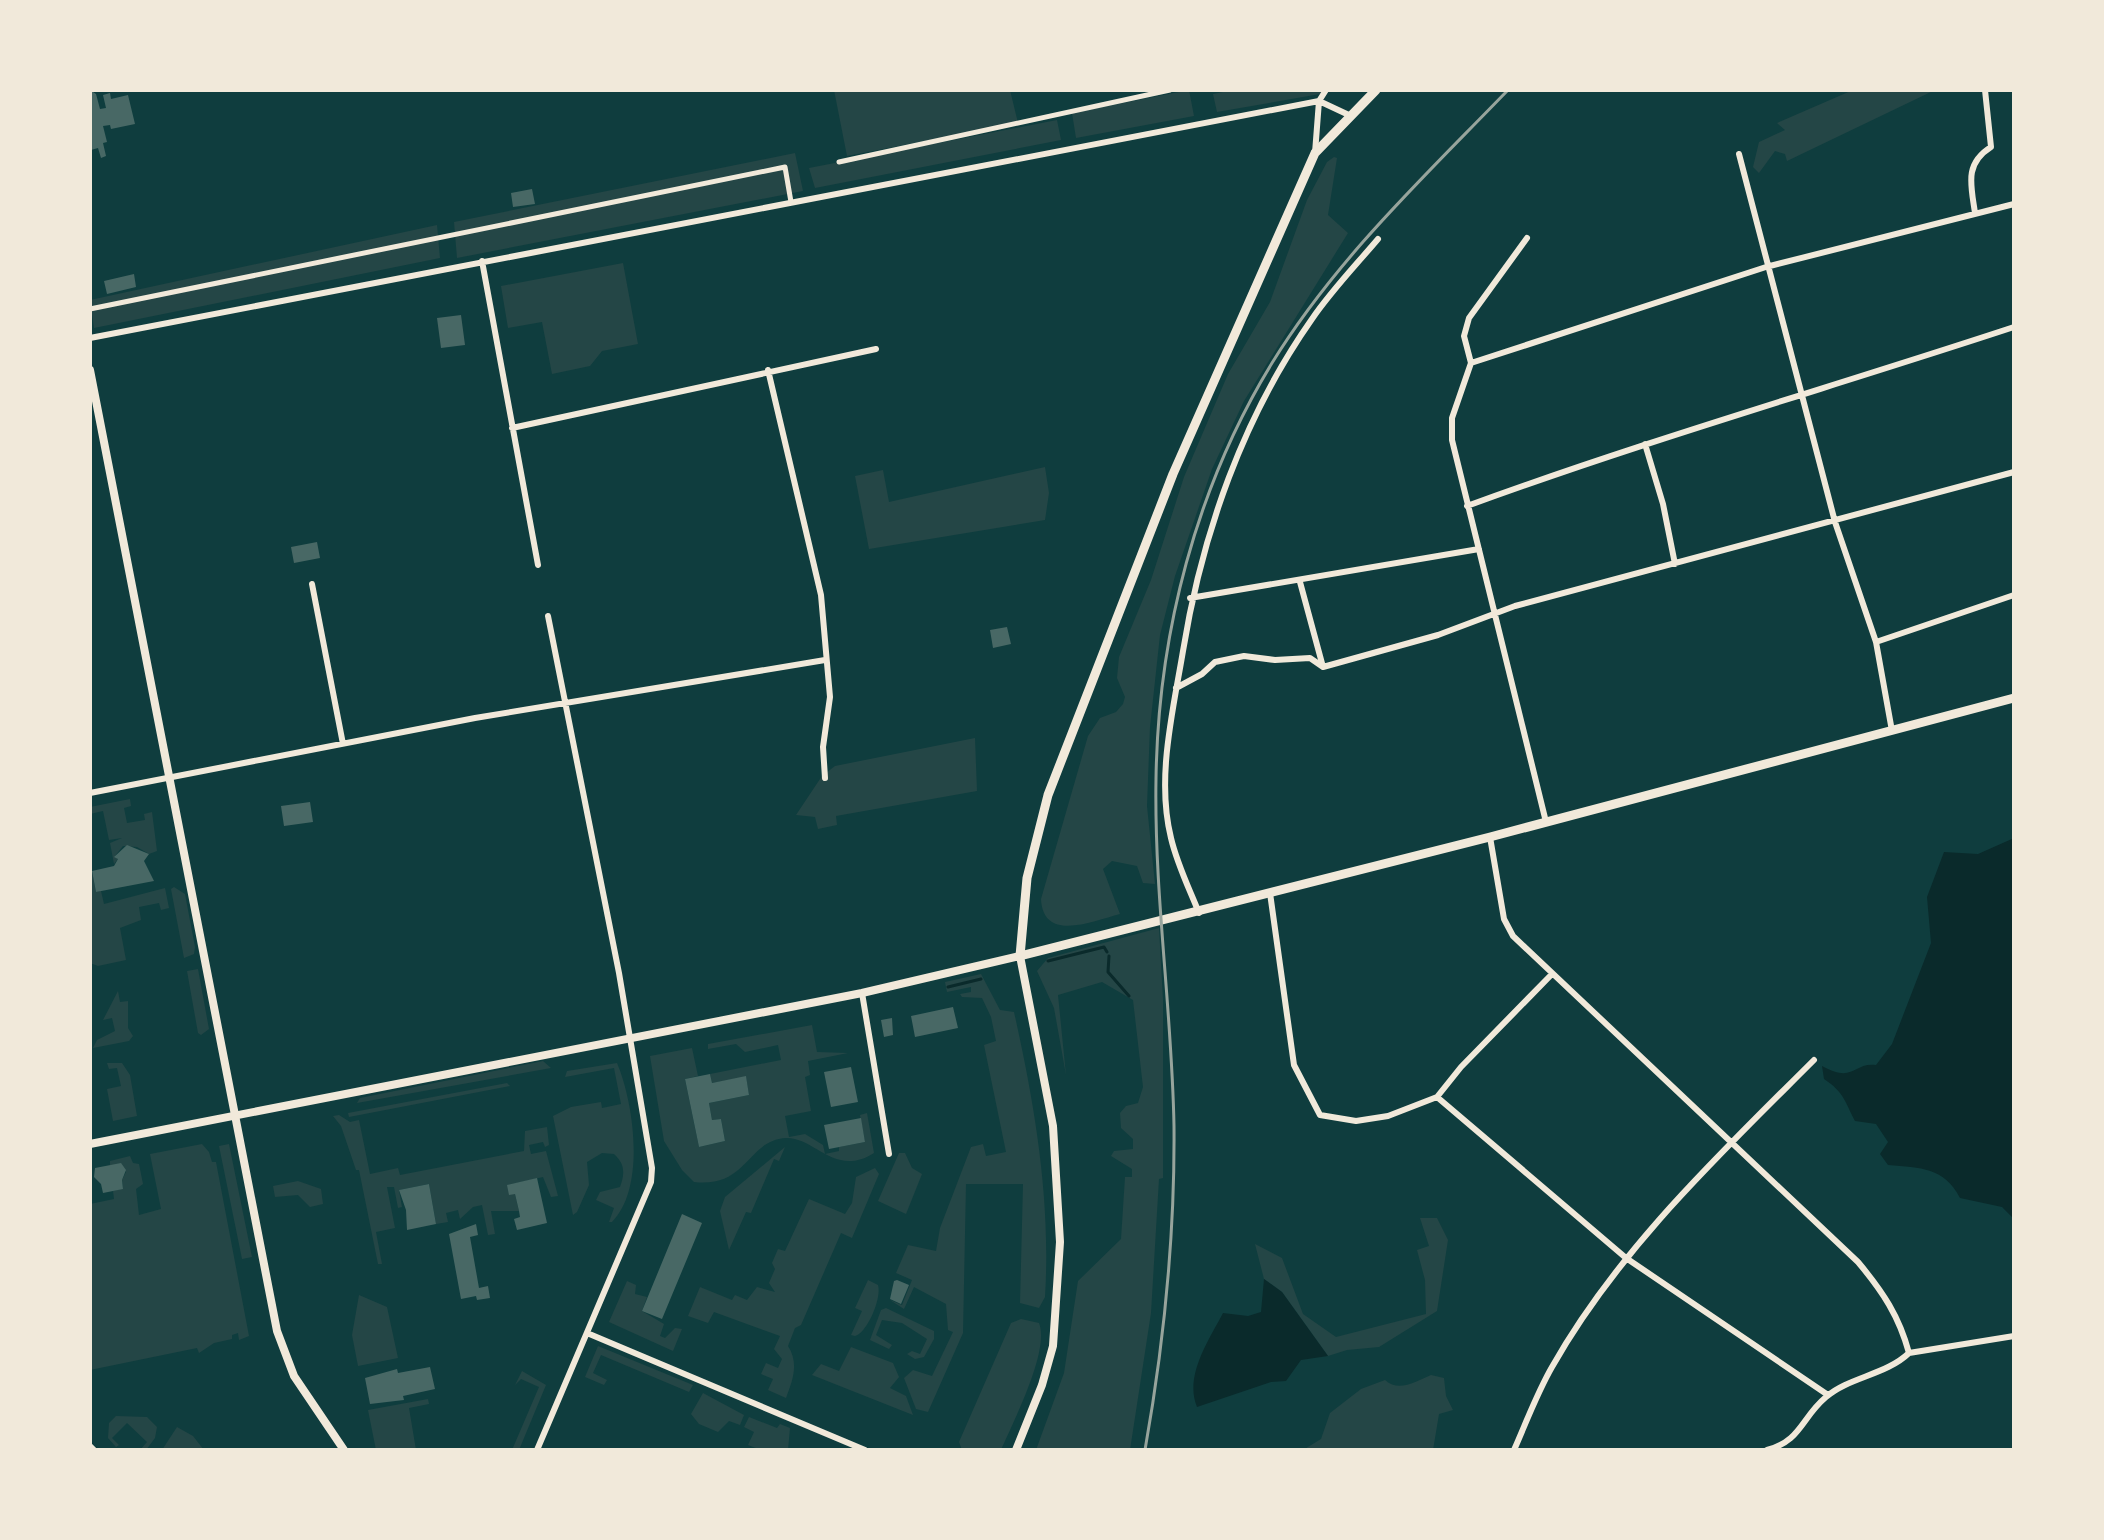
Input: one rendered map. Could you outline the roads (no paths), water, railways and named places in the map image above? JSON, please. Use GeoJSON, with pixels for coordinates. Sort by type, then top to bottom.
{"type":"FeatureCollection","features":[{"type":"Feature","properties":{"kind":"main road"},"geometry":{"type":"LineString","coordinates":[[1376,90],[1315,153],[1173,474],[1048,795],[1027,878],[1020,956],[1199,913],[2014,698]]}},
{"type":"Feature","properties":{"kind":"street"},"geometry":{"type":"LineString","coordinates":[[839,162],[1170,90]]}},
{"type":"Feature","properties":{"kind":"street"},"geometry":{"type":"LineString","coordinates":[[1315,153],[1319,101],[1326,90]]}},
{"type":"Feature","properties":{"kind":"street"},"geometry":{"type":"LineString","coordinates":[[1975,213],[1969,171],[1977,155],[1991,147],[1985,90]]}},
{"type":"Feature","properties":{"kind":"street"},"geometry":{"type":"LineString","coordinates":[[90,338],[1319,101],[1351,116]]}},
{"type":"Feature","properties":{"kind":"street"},"geometry":{"type":"LineString","coordinates":[[1739,154],[1835,522],[1876,642],[1892,731]]}},
{"type":"Feature","properties":{"kind":"street"},"geometry":{"type":"LineString","coordinates":[[90,309],[785,167],[791,202]]}},
{"type":"Feature","properties":{"kind":"street"},"geometry":{"type":"LineString","coordinates":[[1471,363],[1766,267],[2014,204]]}},
{"type":"Feature","properties":{"kind":"street"},"geometry":{"type":"LineString","coordinates":[[1527,238],[1469,318],[1464,336],[1471,363],[1452,429],[1467,506],[1546,822]]}},
{"type":"Feature","properties":{"kind":"street"},"geometry":{"type":"LineString","coordinates":[[1199,913],[1170,836],[1167,751],[1190,598],[1223,491],[1260,409],[1312,318],[1378,239]]}},
{"type":"Feature","properties":{"kind":"street"},"geometry":{"type":"LineString","coordinates":[[482,261],[538,565]]}},
{"type":"Feature","properties":{"kind":"street"},"geometry":{"type":"LineString","coordinates":[[1467,506],[1609,454],[1800,397],[2014,327]]}},
{"type":"Feature","properties":{"kind":"street"},"geometry":{"type":"LineString","coordinates":[[512,428],[876,349]]}},
{"type":"Feature","properties":{"kind":"street"},"geometry":{"type":"LineString","coordinates":[[90,370],[282,1350],[299,1384],[344,1450]]}},
{"type":"Feature","properties":{"kind":"street"},"geometry":{"type":"LineString","coordinates":[[768,370],[821,594],[830,697],[823,747],[825,778]]}},
{"type":"Feature","properties":{"kind":"street"},"geometry":{"type":"LineString","coordinates":[[1645,444],[1663,504],[1675,564]]}},
{"type":"Feature","properties":{"kind":"street"},"geometry":{"type":"LineString","coordinates":[[1323,667],[1438,635],[1515,606],[2014,472]]}},
{"type":"Feature","properties":{"kind":"street"},"geometry":{"type":"LineString","coordinates":[[1190,598],[1300,582],[1479,549]]}},
{"type":"Feature","properties":{"kind":"street"},"geometry":{"type":"LineString","coordinates":[[1300,582],[1323,667]]}},
{"type":"Feature","properties":{"kind":"street"},"geometry":{"type":"LineString","coordinates":[[312,584],[343,744]]}},
{"type":"Feature","properties":{"kind":"street"},"geometry":{"type":"LineString","coordinates":[[1876,642],[2014,595]]}},
{"type":"Feature","properties":{"kind":"street"},"geometry":{"type":"LineString","coordinates":[[537,1450],[652,1174],[629,1037],[548,616]]}},
{"type":"Feature","properties":{"kind":"street"},"geometry":{"type":"LineString","coordinates":[[1176,688],[1202,674],[1215,662],[1244,656],[1275,660],[1310,658],[1323,667]]}},
{"type":"Feature","properties":{"kind":"street"},"geometry":{"type":"LineString","coordinates":[[90,793],[343,744],[825,660]]}},
{"type":"Feature","properties":{"kind":"street"},"geometry":{"type":"LineString","coordinates":[[1490,837],[1504,919],[1513,936],[1858,1262],[1887,1297],[1901,1324],[1909,1353]]}},
{"type":"Feature","properties":{"kind":"street"},"geometry":{"type":"LineString","coordinates":[[1270,893],[1294,1065],[1320,1115],[1356,1121],[1388,1116],[1437,1097],[1461,1067],[1552,974]]}},
{"type":"Feature","properties":{"kind":"street"},"geometry":{"type":"LineString","coordinates":[[90,1144],[862,993],[1020,956],[1053,1126],[1060,1251],[1053,1346],[1042,1385],[1016,1450]]}},
{"type":"Feature","properties":{"kind":"street"},"geometry":{"type":"LineString","coordinates":[[862,993],[889,1154]]}},
{"type":"Feature","properties":{"kind":"street"},"geometry":{"type":"LineString","coordinates":[[1514,1450],[1552,1367],[1626,1258],[1730,1144],[1814,1060]]}},
{"type":"Feature","properties":{"kind":"street"},"geometry":{"type":"LineString","coordinates":[[1437,1097],[1626,1258],[1828,1395]]}},
{"type":"Feature","properties":{"kind":"street"},"geometry":{"type":"LineString","coordinates":[[587,1333],[865,1450]]}},
{"type":"Feature","properties":{"kind":"street"},"geometry":{"type":"LineString","coordinates":[[1767,1450],[1788,1444],[1828,1395],[1899,1362],[1909,1353],[2014,1336]]}},
{"type":"Feature","properties":{"kind":"street"},"geometry":{"type":"LineString","coordinates":[[90,1446],[94,1450]]}},
{"type":"Feature","properties":{"kind":"waterway"},"geometry":{"type":"LineString","coordinates":[[1048,961],[1104,947],[1107,952]]}},
{"type":"Feature","properties":{"kind":"waterway"},"geometry":{"type":"LineString","coordinates":[[1109,956],[1108,972],[1129,996]]}},
{"type":"Feature","properties":{"kind":"waterway"},"geometry":{"type":"LineString","coordinates":[[948,987],[981,979]]}},
{"type":"Feature","properties":{"kind":"railway"},"geometry":{"type":"LineString","coordinates":[[1145,1450],[1167,1289],[1174,1167],[1173,1083],[1156,822],[1158,725],[1164,670],[1186,563],[1222,460],[1245,411],[1297,325],[1382,220],[1508,90]]}}]}
